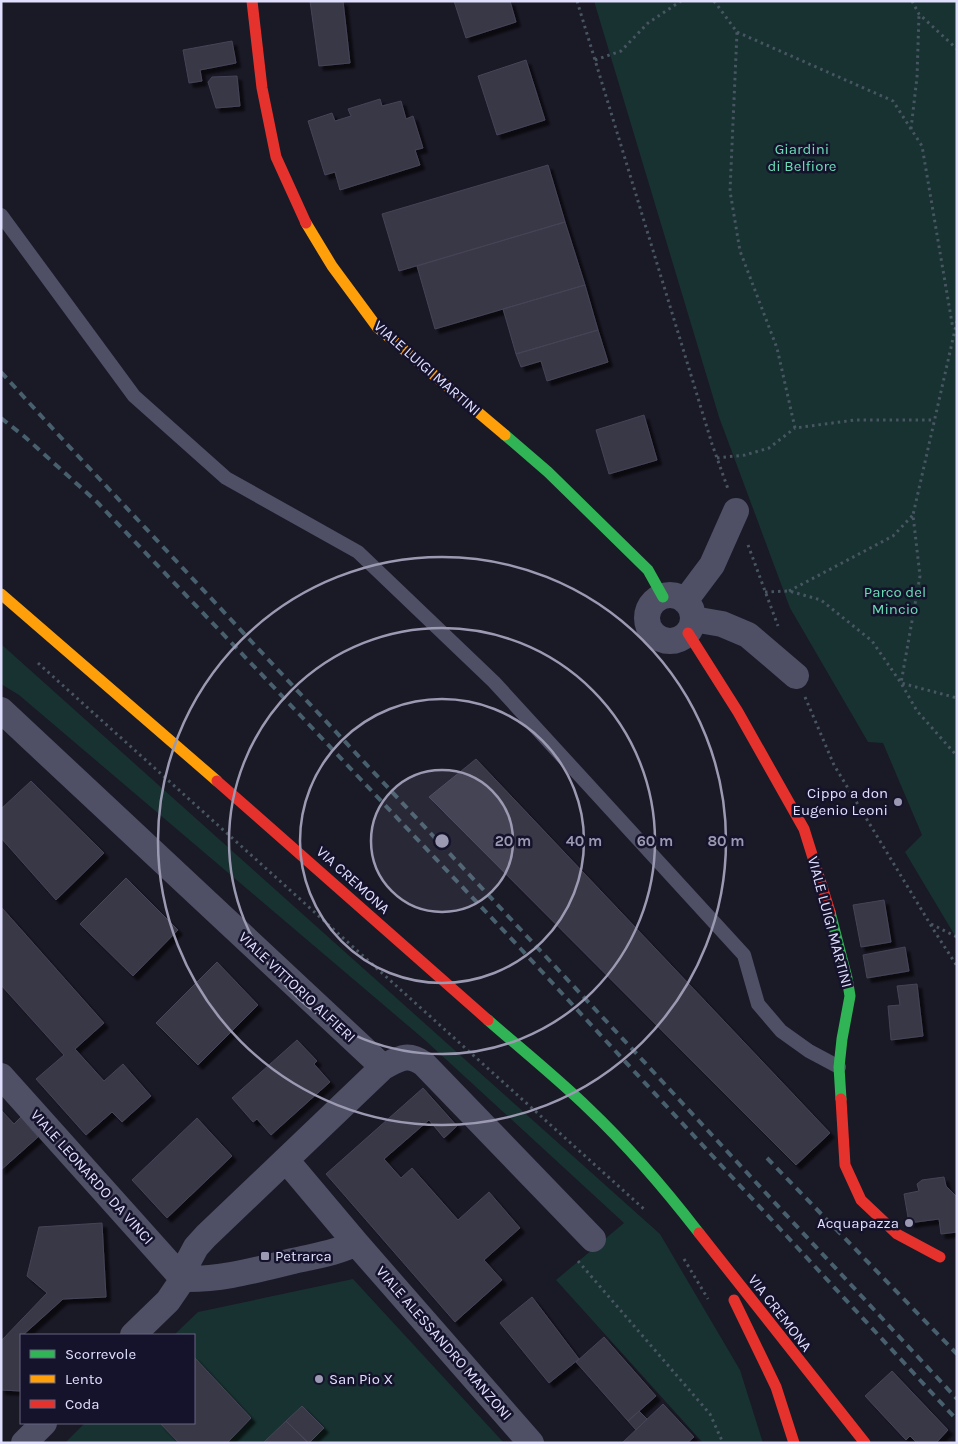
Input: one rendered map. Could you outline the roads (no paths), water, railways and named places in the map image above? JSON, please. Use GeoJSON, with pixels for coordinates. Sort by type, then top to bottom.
{"type":"FeatureCollection","features":[{"type":"Feature","properties":{"kind":"main road","name":"VIALE LUIGI MARTINI"},"geometry":{"type":"LineString","coordinates":[[252,1],[262,88],[276,157],[303,218],[332,266],[377,327],[548,472],[648,570],[682,612],[804,829],[831,916],[850,996],[839,1067],[845,1165],[861,1200],[897,1234],[940,1257]]}},
{"type":"Feature","properties":{"kind":"main road","name":"VIA CREMONA"},"geometry":{"type":"LineString","coordinates":[[1,594],[309,860],[588,1108],[673,1200],[865,1443]]}},
{"type":"Feature","properties":{"kind":"main road","name":"VIA CREMONA"},"geometry":{"type":"LineString","coordinates":[[673,1200],[760,1348],[786,1413],[794,1443]]}},
{"type":"Feature","properties":{"kind":"street"},"geometry":{"type":"LineString","coordinates":[[736,511],[712,565],[682,612],[722,624],[748,635],[796,676]]}},
{"type":"Feature","properties":{"kind":"street","name":"VIALE VITTORIO ALFIERI"},"geometry":{"type":"LineString","coordinates":[[1,710],[383,1067]]}},
{"type":"Feature","properties":{"kind":"street"},"geometry":{"type":"LineString","coordinates":[[134,1334],[168,1301],[183,1279],[189,1260],[196,1247],[383,1067],[398,1059],[409,1056],[417,1058],[424,1064],[592,1239]]}},
{"type":"Feature","properties":{"kind":"street","name":"VIALE LEONARDO DA VINCI"},"geometry":{"type":"LineString","coordinates":[[1,1076],[183,1279]]}},
{"type":"Feature","properties":{"kind":"street","name":"VIALE ALESSANDRO MANZONI"},"geometry":{"type":"LineString","coordinates":[[286,1160],[531,1443]]}},
{"type":"Feature","properties":{"kind":"street"},"geometry":{"type":"LineString","coordinates":[[183,1279],[214,1278],[237,1274],[334,1252],[356,1243]]}},
{"type":"Feature","properties":{"kind":"street"},"geometry":{"type":"LineString","coordinates":[[24,1443],[43,1424]]}},
{"type":"Feature","properties":{"kind":"lane"},"geometry":{"type":"LineString","coordinates":[[1,215],[134,396],[226,478],[358,552],[494,682],[744,954],[758,1004],[781,1031],[809,1051],[839,1067]]}},
{"type":"Feature","properties":{"kind":"railway"},"geometry":{"type":"LineString","coordinates":[[1,372],[957,1399]]}},
{"type":"Feature","properties":{"kind":"railway"},"geometry":{"type":"LineString","coordinates":[[1,418],[25,437],[97,502],[265,678],[520,948],[957,1420]]}},
{"type":"Feature","properties":{"kind":"railway"},"geometry":{"type":"LineString","coordinates":[[767,1158],[957,1354]]}},
{"type":"Feature","properties":{"kind":"place","name":"Cippo a don Eugenio Leoni"},"geometry":{"type":"Point","coordinates":[898,802]}},
{"type":"Feature","properties":{"kind":"place","name":"Acquapazza"},"geometry":{"type":"Point","coordinates":[909,1223]}},
{"type":"Feature","properties":{"kind":"place","name":"Petrarca"},"geometry":{"type":"Point","coordinates":[265,1256]}},
{"type":"Feature","properties":{"kind":"place","name":"San Pio X"},"geometry":{"type":"Point","coordinates":[319,1379]}},
{"type":"Feature","properties":{"kind":"park label","name":"Giardini di Belfiore"},"geometry":{"type":"Point","coordinates":[802,158]}},
{"type":"Feature","properties":{"kind":"park label","name":"Parco del Mincio"},"geometry":{"type":"Point","coordinates":[895,600]}}]}
